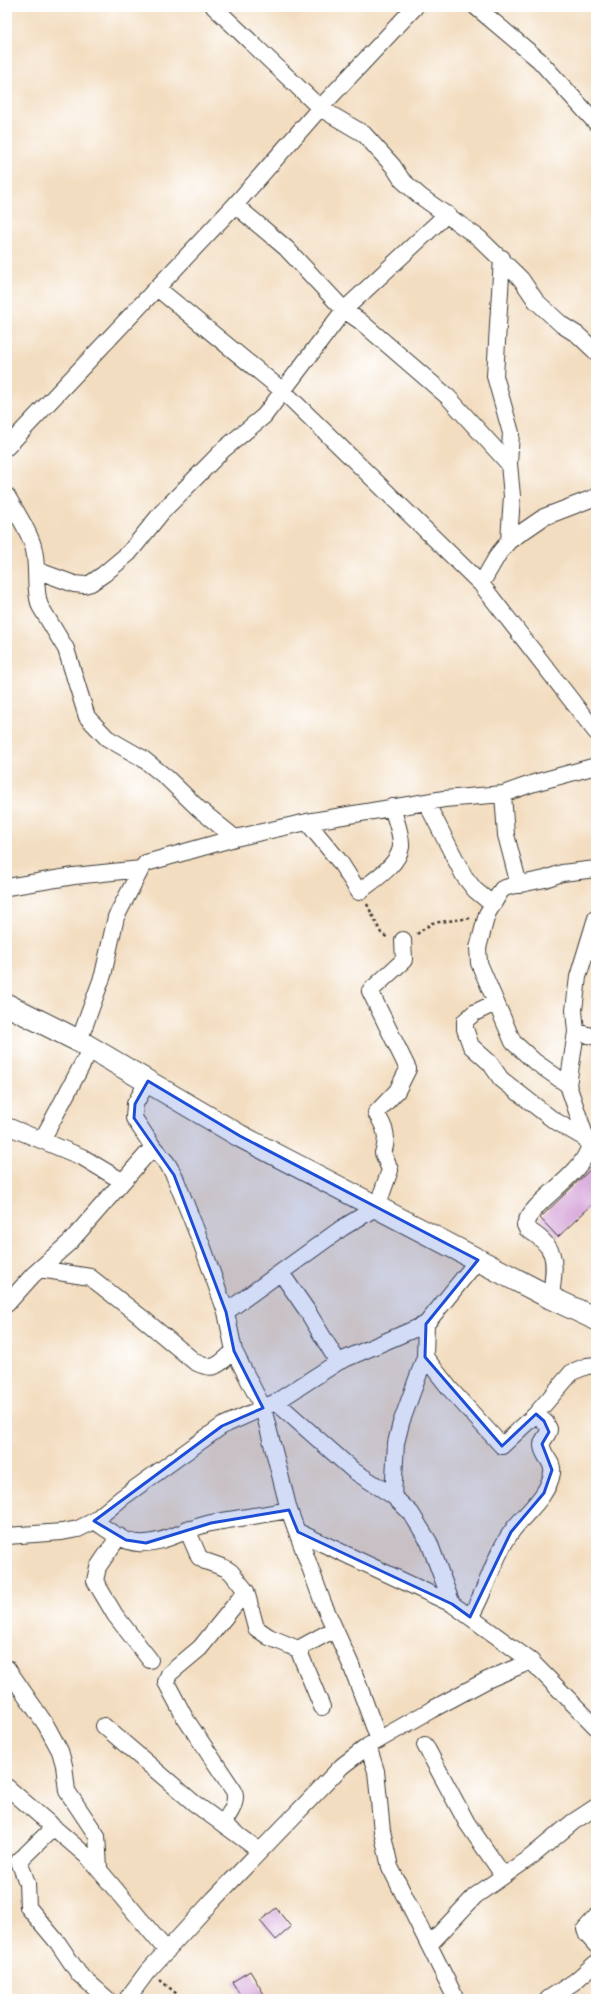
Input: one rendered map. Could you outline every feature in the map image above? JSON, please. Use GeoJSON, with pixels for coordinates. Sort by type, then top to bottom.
{"type":"FeatureCollection","features":[{"type":"Feature","properties":{"kind":"street"},"geometry":{"type":"LineString","coordinates":[[214,7],[320,108],[364,134],[393,166],[402,180],[420,196],[479,238],[502,258],[521,279],[536,302],[562,325],[578,335],[596,352]]}},
{"type":"Feature","properties":{"kind":"street"},"geometry":{"type":"LineString","coordinates":[[7,447],[235,205],[320,108],[415,7]]}},
{"type":"Feature","properties":{"kind":"street"},"geometry":{"type":"LineString","coordinates":[[476,7],[538,60],[596,123]]}},
{"type":"Feature","properties":{"kind":"street"},"geometry":{"type":"LineString","coordinates":[[235,205],[286,248],[344,310],[360,321],[448,397],[509,464]]}},
{"type":"Feature","properties":{"kind":"street"},"geometry":{"type":"LineString","coordinates":[[36,570],[74,584],[84,585],[91,583],[104,574],[129,553],[162,512],[224,449],[264,416],[344,310],[447,214]]}},
{"type":"Feature","properties":{"kind":"street"},"geometry":{"type":"LineString","coordinates":[[502,258],[495,376],[511,433],[509,464],[512,496],[509,541]]}},
{"type":"Feature","properties":{"kind":"street"},"geometry":{"type":"LineString","coordinates":[[157,288],[283,391],[481,584],[596,732]]}},
{"type":"Feature","properties":{"kind":"street"},"geometry":{"type":"LineString","coordinates":[[7,496],[33,545],[37,599],[66,649],[87,717],[107,738],[142,758],[167,778],[199,809],[235,838]]}},
{"type":"Feature","properties":{"kind":"street"},"geometry":{"type":"LineString","coordinates":[[481,584],[499,552],[509,541],[544,517],[596,497]]}},
{"type":"Feature","properties":{"kind":"street"},"geometry":{"type":"LineString","coordinates":[[42,1140],[85,1044],[116,917],[141,869],[146,863],[235,838],[307,822],[426,802],[503,794],[540,781],[596,766]]}},
{"type":"Feature","properties":{"kind":"street"},"geometry":{"type":"LineString","coordinates":[[503,794],[506,835],[519,885]]}},
{"type":"Feature","properties":{"kind":"street"},"geometry":{"type":"LineString","coordinates":[[426,802],[464,876],[489,909]]}},
{"type":"Feature","properties":{"kind":"street"},"geometry":{"type":"LineString","coordinates":[[307,822],[340,862],[359,892],[392,863],[401,847],[392,807]]}},
{"type":"Feature","properties":{"kind":"street"},"geometry":{"type":"LineString","coordinates":[[7,887],[74,876],[141,869]]}},
{"type":"Feature","properties":{"kind":"street"},"geometry":{"type":"LineString","coordinates":[[551,1298],[554,1263],[552,1253],[542,1240],[527,1229],[526,1222],[537,1207],[579,1164],[588,1151],[590,1132],[568,1085],[534,1061],[515,1045],[495,1003],[477,959],[478,948],[489,909],[502,889],[545,879],[562,873],[596,869]]}},
{"type":"Feature","properties":{"kind":"street"},"geometry":{"type":"LineString","coordinates":[[568,1085],[576,1032],[574,1010],[578,976],[596,918]]}},
{"type":"Feature","properties":{"kind":"street"},"geometry":{"type":"LineString","coordinates":[[226,1312],[342,1228],[377,1207],[390,1170],[383,1153],[386,1143],[385,1126],[376,1113],[397,1091],[408,1069],[370,991],[404,960],[403,940]]}},
{"type":"Feature","properties":{"kind":"street"},"geometry":{"type":"LineString","coordinates":[[495,1003],[474,1013],[465,1021],[465,1029],[471,1046],[492,1066],[501,1079],[534,1106],[570,1130],[590,1132]]}},
{"type":"Feature","properties":{"kind":"street"},"geometry":{"type":"LineString","coordinates":[[7,1005],[85,1044],[240,1136],[551,1298],[596,1319]]}},
{"type":"Feature","properties":{"kind":"street"},"geometry":{"type":"LineString","coordinates":[[576,1032],[596,1037]]}},
{"type":"Feature","properties":{"kind":"street"},"geometry":{"type":"LineString","coordinates":[[148,1081],[135,1104],[134,1118],[153,1148],[167,1163],[174,1175],[226,1312],[234,1352],[269,1405],[354,1471],[393,1496],[411,1513],[429,1542],[452,1604]]}},
{"type":"Feature","properties":{"kind":"street"},"geometry":{"type":"LineString","coordinates":[[7,1126],[82,1157],[122,1181]]}},
{"type":"Feature","properties":{"kind":"street"},"geometry":{"type":"LineString","coordinates":[[7,1304],[40,1268],[70,1242],[122,1181],[153,1148]]}},
{"type":"Feature","properties":{"kind":"street"},"geometry":{"type":"LineString","coordinates":[[7,1536],[62,1532],[78,1529],[94,1521],[129,1493],[222,1426],[269,1405],[338,1362],[426,1324],[478,1260]]}},
{"type":"Feature","properties":{"kind":"street"},"geometry":{"type":"LineString","coordinates":[[40,1268],[90,1277],[141,1317],[189,1358],[203,1366],[210,1368],[220,1364],[234,1352]]}},
{"type":"Feature","properties":{"kind":"street"},"geometry":{"type":"LineString","coordinates":[[281,1273],[306,1309],[338,1362]]}},
{"type":"Feature","properties":{"kind":"street"},"geometry":{"type":"LineString","coordinates":[[393,1496],[396,1450],[401,1423],[425,1357],[426,1324]]}},
{"type":"Feature","properties":{"kind":"street"},"geometry":{"type":"LineString","coordinates":[[425,1357],[450,1389],[502,1446],[536,1414],[572,1372],[587,1366],[596,1365]]}},
{"type":"Feature","properties":{"kind":"street"},"geometry":{"type":"LineString","coordinates":[[269,1405],[289,1510],[333,1630],[351,1665],[373,1743],[382,1831],[390,1867],[456,1999]]}},
{"type":"Feature","properties":{"kind":"street"},"geometry":{"type":"LineString","coordinates":[[470,1617],[482,1595],[495,1561],[511,1532],[544,1493],[552,1475],[552,1464],[543,1451],[542,1445],[550,1429],[547,1424],[536,1414]]}},
{"type":"Feature","properties":{"kind":"street"},"geometry":{"type":"LineString","coordinates":[[94,1521],[119,1536],[136,1543],[146,1543],[168,1539],[187,1529],[211,1523],[289,1510]]}},
{"type":"Feature","properties":{"kind":"street"},"geometry":{"type":"LineString","coordinates":[[187,1529],[200,1557],[205,1561],[225,1568],[231,1572],[246,1592],[256,1628],[269,1638],[298,1649],[322,1707]]}},
{"type":"Feature","properties":{"kind":"street"},"geometry":{"type":"LineString","coordinates":[[298,1532],[452,1604],[531,1661],[596,1727]]}},
{"type":"Feature","properties":{"kind":"street"},"geometry":{"type":"LineString","coordinates":[[119,1536],[98,1567],[95,1581],[115,1615],[150,1660]]}},
{"type":"Feature","properties":{"kind":"street"},"geometry":{"type":"LineString","coordinates":[[223,1824],[234,1803],[236,1796],[234,1791],[185,1718],[166,1682],[170,1674],[200,1648],[246,1592]]}},
{"type":"Feature","properties":{"kind":"street"},"geometry":{"type":"LineString","coordinates":[[298,1649],[333,1630]]}},
{"type":"Feature","properties":{"kind":"street"},"geometry":{"type":"LineString","coordinates":[[127,1999],[167,1951],[327,1780],[373,1743],[487,1680],[531,1661]]}},
{"type":"Feature","properties":{"kind":"street"},"geometry":{"type":"LineString","coordinates":[[7,1668],[46,1724],[60,1752],[64,1765],[68,1791],[97,1836],[98,1868]]}},
{"type":"Feature","properties":{"kind":"street"},"geometry":{"type":"LineString","coordinates":[[104,1726],[194,1803],[260,1851]]}},
{"type":"Feature","properties":{"kind":"street"},"geometry":{"type":"LineString","coordinates":[[425,1745],[467,1823],[503,1875]]}},
{"type":"Feature","properties":{"kind":"street"},"geometry":{"type":"LineString","coordinates":[[7,1787],[54,1827],[98,1868],[167,1951]]}},
{"type":"Feature","properties":{"kind":"street"},"geometry":{"type":"LineString","coordinates":[[429,1945],[475,1896],[532,1856],[573,1822],[596,1807]]}},
{"type":"Feature","properties":{"kind":"street"},"geometry":{"type":"LineString","coordinates":[[54,1827],[19,1861],[27,1883],[28,1907],[58,1943],[79,1974],[107,1999]]}},
{"type":"Feature","properties":{"kind":"street"},"geometry":{"type":"LineString","coordinates":[[596,1917],[585,1929],[587,1935],[596,1945]]}},
{"type":"Feature","properties":{"kind":"street"},"geometry":{"type":"LineString","coordinates":[[548,1999],[574,1982],[596,1963]]}},
{"type":"Feature","properties":{"kind":"path"},"geometry":{"type":"LineString","coordinates":[[359,892],[371,909],[384,936],[403,940],[412,937],[432,923],[450,922],[489,909]]}},
{"type":"Feature","properties":{"kind":"path"},"geometry":{"type":"LineString","coordinates":[[148,1972],[183,1999]]}},
{"type":"Feature","properties":{"kind":"highlighted area"},"geometry":{"type":"Polygon","coordinates":[[[148,1081],[240,1136],[478,1260],[426,1324],[425,1357],[502,1446],[536,1414],[544,1421],[549,1432],[542,1444],[552,1470],[544,1493],[511,1532],[470,1617],[452,1604],[298,1532],[289,1510],[211,1523],[146,1543],[126,1540],[94,1521],[222,1426],[263,1408],[234,1351],[226,1312],[174,1175],[134,1118],[135,1104],[148,1081]]]}},
{"type":"Feature","properties":{"kind":"building"},"geometry":{"type":"Polygon","coordinates":[[[596,1164],[596,1201],[558,1237],[540,1218],[596,1164]]]}},
{"type":"Feature","properties":{"kind":"building"},"geometry":{"type":"Polygon","coordinates":[[[276,1908],[291,1927],[276,1940],[260,1921],[276,1908]]]}},
{"type":"Feature","properties":{"kind":"building"},"geometry":{"type":"Polygon","coordinates":[[[250,1971],[267,1999],[243,1999],[232,1982],[250,1971]]]}}]}
